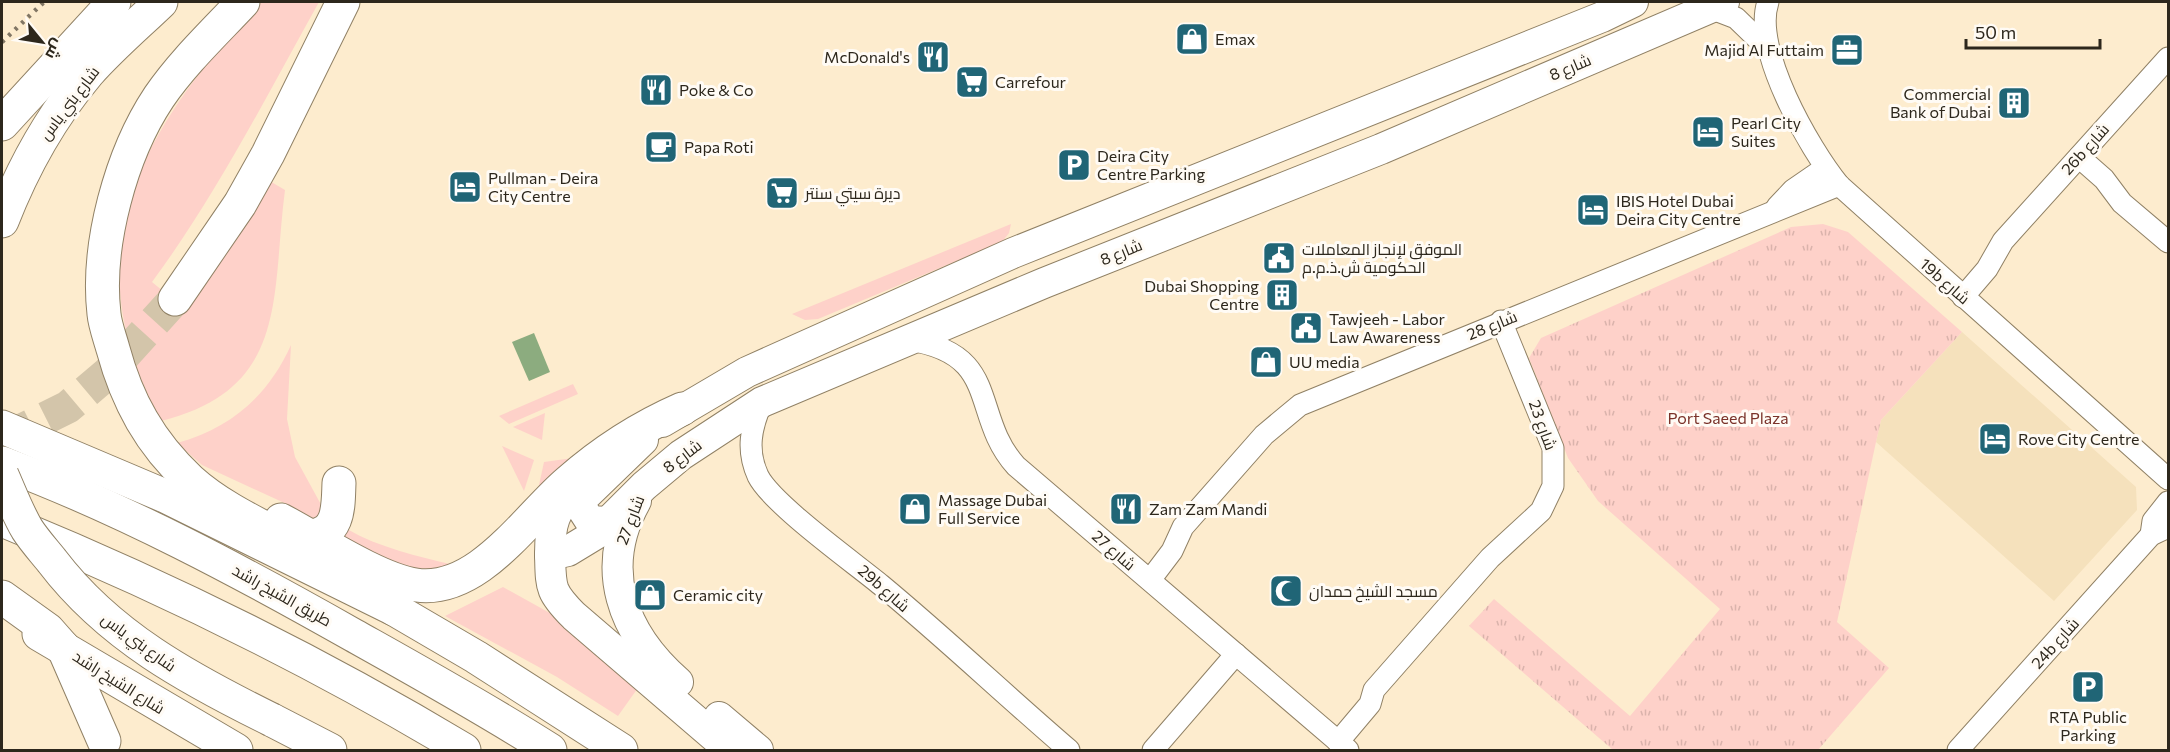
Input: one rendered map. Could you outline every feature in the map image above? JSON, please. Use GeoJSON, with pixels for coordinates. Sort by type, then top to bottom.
{"type":"FeatureCollection","features":[{"type":"Feature","properties":{"kind":"main road"},"geometry":{"type":"LineString","coordinates":[[2,124],[114,2]]}},
{"type":"Feature","properties":{"kind":"main road","name":"شارع بني ياس"},"geometry":{"type":"LineString","coordinates":[[2,221],[20,174],[51,121],[89,72],[161,2]]}},
{"type":"Feature","properties":{"kind":"main road"},"geometry":{"type":"LineString","coordinates":[[243,2],[197,50],[159,97],[132,148],[112,208],[104,264],[104,314],[130,401],[148,433],[184,474],[207,494],[373,588],[394,609]]}},
{"type":"Feature","properties":{"kind":"main road"},"geometry":{"type":"LineString","coordinates":[[175,299],[240,204],[268,154],[343,2]]}},
{"type":"Feature","properties":{"kind":"main road"},"geometry":{"type":"LineString","coordinates":[[164,451],[216,487],[399,582],[437,585],[457,580],[476,570],[567,483],[596,459],[659,419],[672,415]]}},
{"type":"Feature","properties":{"kind":"main road"},"geometry":{"type":"LineString","coordinates":[[2,427],[165,496],[394,609],[476,657],[621,750]]}},
{"type":"Feature","properties":{"kind":"main road","name":"طريق الشيخ راشد"},"geometry":{"type":"LineString","coordinates":[[2,463],[90,500],[213,557],[454,692],[550,750]]}},
{"type":"Feature","properties":{"kind":"main road","name":"شارع بني ياس"},"geometry":{"type":"LineString","coordinates":[[2,475],[28,530],[65,578],[108,622],[157,658],[210,690],[330,750]]}},
{"type":"Feature","properties":{"kind":"main road"},"geometry":{"type":"LineString","coordinates":[[311,536],[324,533],[334,524],[338,511],[339,483]]}},
{"type":"Feature","properties":{"kind":"main road"},"geometry":{"type":"LineString","coordinates":[[2,520],[130,574],[244,629],[464,750]]}},
{"type":"Feature","properties":{"kind":"main road"},"geometry":{"type":"LineString","coordinates":[[2,597],[48,630],[63,647],[104,741]]}},
{"type":"Feature","properties":{"kind":"main road","name":"شارع الشيخ راشد"},"geometry":{"type":"LineString","coordinates":[[2,614],[63,647],[236,750]]}},
{"type":"Feature","properties":{"kind":"street"},"geometry":{"type":"LineString","coordinates":[[730,750],[560,602],[548,576],[549,531],[563,501],[609,460],[672,415],[780,357],[1087,222],[1602,17],[1633,2]]}},
{"type":"Feature","properties":{"kind":"street","name":"19b شارع"},"geometry":{"type":"LineString","coordinates":[[1768,2],[1764,21],[1767,48],[1802,131],[1839,185],[2169,479]]}},
{"type":"Feature","properties":{"kind":"street","name":"19b شارع"},"geometry":{"type":"LineString","coordinates":[[1717,5],[1742,22],[1767,48]]}},
{"type":"Feature","properties":{"kind":"street","name":"شارع 8"},"geometry":{"type":"LineString","coordinates":[[550,555],[582,544],[681,455],[762,402],[896,345],[1381,149],[1450,117],[1717,5]]}},
{"type":"Feature","properties":{"kind":"street"},"geometry":{"type":"LineString","coordinates":[[1450,117],[1503,80],[1592,40],[1601,25],[1602,17]]}},
{"type":"Feature","properties":{"kind":"street","name":"26b شارع"},"geometry":{"type":"LineString","coordinates":[[1957,292],[1987,269],[2003,241],[2169,58]]}},
{"type":"Feature","properties":{"kind":"street"},"geometry":{"type":"LineString","coordinates":[[2074,162],[2104,179],[2122,202],[2169,242]]}},
{"type":"Feature","properties":{"kind":"street","name":"شارع 28"},"geometry":{"type":"LineString","coordinates":[[1775,210],[1793,190],[1826,168]]}},
{"type":"Feature","properties":{"kind":"street","name":"شارع 28"},"geometry":{"type":"LineString","coordinates":[[1144,576],[1167,536],[1183,527],[1264,435],[1300,405],[1496,323],[1839,185]]}},
{"type":"Feature","properties":{"kind":"street"},"geometry":{"type":"LineString","coordinates":[[896,345],[901,332],[919,322],[1073,257],[1082,247],[1087,235],[1087,222]]}},
{"type":"Feature","properties":{"kind":"street","name":"شارع 23"},"geometry":{"type":"LineString","coordinates":[[1338,742],[1360,695],[1374,690],[1499,549],[1538,495],[1544,462],[1539,440],[1496,323]]}},
{"type":"Feature","properties":{"kind":"street","name":"شارع 27"},"geometry":{"type":"LineString","coordinates":[[896,345],[930,343],[950,352],[966,366],[979,383],[996,438],[1004,453],[1338,742]]}},
{"type":"Feature","properties":{"kind":"street","name":"29b شارع"},"geometry":{"type":"LineString","coordinates":[[762,402],[752,426],[750,452],[759,477],[776,497],[890,593],[1069,750]]}},
{"type":"Feature","properties":{"kind":"street"},"geometry":{"type":"LineString","coordinates":[[607,522],[590,521],[581,507],[583,498],[672,415]]}},
{"type":"Feature","properties":{"kind":"street","name":"شارع 27"},"geometry":{"type":"LineString","coordinates":[[644,486],[630,510],[621,536],[616,566],[619,592],[628,619],[642,643],[665,670],[758,750]]}},
{"type":"Feature","properties":{"kind":"street","name":"24b شارع"},"geometry":{"type":"LineString","coordinates":[[1958,750],[2160,531],[2153,521],[2169,502]]}},
{"type":"Feature","properties":{"kind":"street"},"geometry":{"type":"LineString","coordinates":[[1153,750],[1236,654]]}},
{"type":"Feature","properties":{"kind":"shaded area"},"geometry":{"type":"Polygon","coordinates":[[[1962,332],[2136,487],[2137,510],[2054,601],[1876,442],[1881,420],[1962,332]]]}},
{"type":"Feature","properties":{"kind":"shaded area"},"geometry":{"type":"Polygon","coordinates":[[[534,333],[550,372],[529,381],[512,342],[534,333]]]}},
{"type":"Feature","properties":{"kind":"green space"},"geometry":{"type":"Polygon","coordinates":[[[260,2],[319,2],[219,180],[176,249],[152,282],[181,306],[268,180],[285,190],[274,301],[266,333],[253,362],[233,386],[203,406],[161,421],[134,359],[121,301],[121,247],[131,196],[152,146],[181,98],[218,50],[260,2]]]}},
{"type":"Feature","properties":{"kind":"green space"},"geometry":{"type":"Polygon","coordinates":[[[1011,224],[1009,233],[1002,242],[818,319],[805,320],[792,314],[1011,224]]]}},
{"type":"Feature","properties":{"kind":"green space","name":"Port Saeed Plaza"},"geometry":{"type":"Polygon","coordinates":[[[1823,224],[1848,232],[1962,332],[1881,420],[1876,442],[1837,622],[1889,668],[1818,750],[1613,750],[1469,626],[1494,599],[1630,716],[1720,609],[1598,501],[1568,458],[1529,358],[1541,338],[1791,227],[1823,224]]]}},
{"type":"Feature","properties":{"kind":"green space"},"geometry":{"type":"Polygon","coordinates":[[[291,345],[287,419],[295,457],[324,510],[314,520],[291,506],[202,465],[177,443],[214,429],[246,407],[271,380],[291,345]]]}},
{"type":"Feature","properties":{"kind":"green space"},"geometry":{"type":"Polygon","coordinates":[[[573,384],[578,394],[509,424],[499,416],[573,384]]]}},
{"type":"Feature","properties":{"kind":"green space"},"geometry":{"type":"Polygon","coordinates":[[[545,413],[542,440],[513,427],[545,413]]]}},
{"type":"Feature","properties":{"kind":"green space"},"geometry":{"type":"Polygon","coordinates":[[[502,446],[534,460],[524,491],[502,446]]]}},
{"type":"Feature","properties":{"kind":"green space"},"geometry":{"type":"Polygon","coordinates":[[[580,457],[537,494],[544,462],[580,457]]]}},
{"type":"Feature","properties":{"kind":"green space"},"geometry":{"type":"Polygon","coordinates":[[[347,529],[386,546],[454,565],[440,570],[425,571],[395,563],[339,534],[347,529]]]}},
{"type":"Feature","properties":{"kind":"green space"},"geometry":{"type":"Polygon","coordinates":[[[503,587],[557,617],[640,685],[618,716],[557,677],[445,616],[503,587]]]}},
{"type":"Feature","properties":{"kind":"tunnel"},"geometry":{"type":"LineString","coordinates":[[2,440],[68,407],[108,373],[175,299]]}},
{"type":"Feature","properties":{"kind":"railway"},"geometry":{"type":"LineString","coordinates":[[2,42],[44,2]]}},
{"type":"Feature","properties":{"kind":"place","name":"Emax"},"geometry":{"type":"Point","coordinates":[1192,39]}},
{"type":"Feature","properties":{"kind":"place","name":"Majid Al Futtaim"},"geometry":{"type":"Point","coordinates":[1847,50]}},
{"type":"Feature","properties":{"kind":"place","name":"McDonald's"},"geometry":{"type":"Point","coordinates":[933,57]}},
{"type":"Feature","properties":{"kind":"place","name":"Carrefour"},"geometry":{"type":"Point","coordinates":[972,82]}},
{"type":"Feature","properties":{"kind":"place","name":"Poke & Co"},"geometry":{"type":"Point","coordinates":[656,90]}},
{"type":"Feature","properties":{"kind":"place","name":"Commercial Bank of Dubai"},"geometry":{"type":"Point","coordinates":[2014,103]}},
{"type":"Feature","properties":{"kind":"place","name":"Pearl City Suites"},"geometry":{"type":"Point","coordinates":[1708,132]}},
{"type":"Feature","properties":{"kind":"place","name":"Papa Roti"},"geometry":{"type":"Point","coordinates":[661,147]}},
{"type":"Feature","properties":{"kind":"place","name":"Deira City Centre Parking"},"geometry":{"type":"Point","coordinates":[1074,165]}},
{"type":"Feature","properties":{"kind":"place","name":"Pullman - Deira City Centre"},"geometry":{"type":"Point","coordinates":[465,187]}},
{"type":"Feature","properties":{"kind":"place","name":"ديرة سيتي سنتر"},"geometry":{"type":"Point","coordinates":[782,193]}},
{"type":"Feature","properties":{"kind":"place","name":"IBIS Hotel Dubai Deira City Centre"},"geometry":{"type":"Point","coordinates":[1593,210]}},
{"type":"Feature","properties":{"kind":"place","name":"الموفق لإنجاز المعاملات الحكومية ش.ذ.م.م"},"geometry":{"type":"Point","coordinates":[1279,258]}},
{"type":"Feature","properties":{"kind":"place","name":"Dubai Shopping Centre"},"geometry":{"type":"Point","coordinates":[1282,295]}},
{"type":"Feature","properties":{"kind":"place","name":"Tawjeeh - Labor Law Awareness"},"geometry":{"type":"Point","coordinates":[1306,328]}},
{"type":"Feature","properties":{"kind":"place","name":"UU media"},"geometry":{"type":"Point","coordinates":[1266,362]}},
{"type":"Feature","properties":{"kind":"place","name":"Rove City Centre"},"geometry":{"type":"Point","coordinates":[1995,439]}},
{"type":"Feature","properties":{"kind":"place","name":"Massage Dubai Full Service"},"geometry":{"type":"Point","coordinates":[915,509]}},
{"type":"Feature","properties":{"kind":"place","name":"Zam Zam Mandi"},"geometry":{"type":"Point","coordinates":[1126,509]}},
{"type":"Feature","properties":{"kind":"place","name":"مسجد الشيخ حمدان"},"geometry":{"type":"Point","coordinates":[1286,591]}},
{"type":"Feature","properties":{"kind":"place","name":"Ceramic city"},"geometry":{"type":"Point","coordinates":[650,595]}},
{"type":"Feature","properties":{"kind":"place","name":"RTA Public Parking"},"geometry":{"type":"Point","coordinates":[2088,687]}}]}
